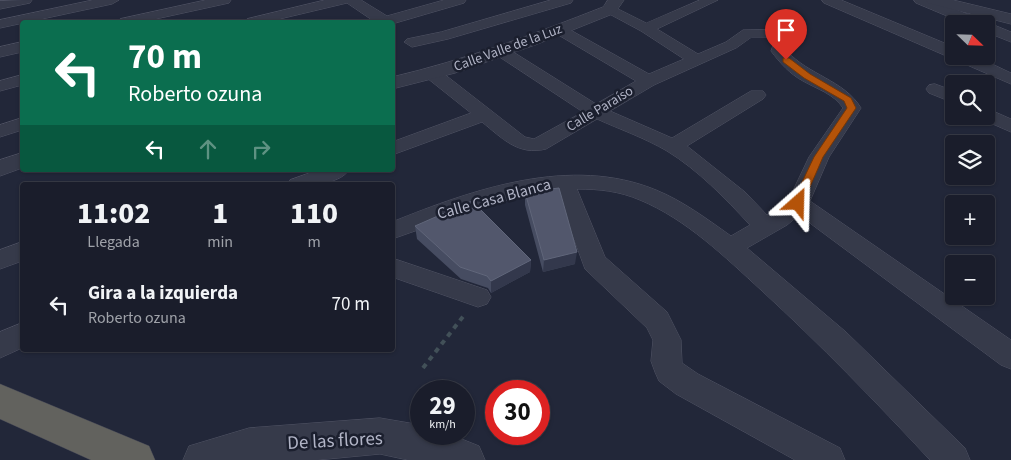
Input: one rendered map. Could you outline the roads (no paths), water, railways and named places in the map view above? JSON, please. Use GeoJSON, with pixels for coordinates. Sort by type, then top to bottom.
{"type":"FeatureCollection","features":[{"type":"Feature","properties":{"kind":"highway"},"geometry":{"type":"LineString","coordinates":[[0,402],[134,460]]}},
{"type":"Feature","properties":{"kind":"street"},"geometry":{"type":"LineString","coordinates":[[0,5],[25,0]]}},
{"type":"Feature","properties":{"kind":"street"},"geometry":{"type":"LineString","coordinates":[[36,20],[54,18],[112,0]]}},
{"type":"Feature","properties":{"kind":"street"},"geometry":{"type":"LineString","coordinates":[[146,0],[161,19],[224,0]]}},
{"type":"Feature","properties":{"kind":"street"},"geometry":{"type":"LineString","coordinates":[[260,20],[342,0]]}},
{"type":"Feature","properties":{"kind":"street","name":"Calle Paraíso"},"geometry":{"type":"LineString","coordinates":[[352,0],[382,20]]}},
{"type":"Feature","properties":{"kind":"street"},"geometry":{"type":"LineString","coordinates":[[395,20],[459,0]]}},
{"type":"Feature","properties":{"kind":"street"},"geometry":{"type":"LineString","coordinates":[[412,42],[443,36],[566,0]]}},
{"type":"Feature","properties":{"kind":"street"},"geometry":{"type":"LineString","coordinates":[[646,28],[711,0]]}},
{"type":"Feature","properties":{"kind":"street"},"geometry":{"type":"LineString","coordinates":[[829,0],[945,49]]}},
{"type":"Feature","properties":{"kind":"street"},"geometry":{"type":"LineString","coordinates":[[920,0],[957,15]]}},
{"type":"Feature","properties":{"kind":"street"},"geometry":{"type":"LineString","coordinates":[[934,0],[1011,19]]}},
{"type":"Feature","properties":{"kind":"street"},"geometry":{"type":"LineString","coordinates":[[614,3],[646,28],[695,59]]}},
{"type":"Feature","properties":{"kind":"street","name":"Calle Valle de la Luz"},"geometry":{"type":"LineString","coordinates":[[395,82],[435,64],[504,52],[560,30],[614,3]]}},
{"type":"Feature","properties":{"kind":"street"},"geometry":{"type":"LineString","coordinates":[[0,24],[20,22]]}},
{"type":"Feature","properties":{"kind":"street","name":"Calle Paraíso"},"geometry":{"type":"LineString","coordinates":[[395,29],[435,64],[483,114],[518,141],[529,146],[539,145],[648,80],[731,45],[748,33],[782,32],[784,34],[779,51],[786,60],[807,76],[848,100],[852,108],[818,157],[798,203]]}},
{"type":"Feature","properties":{"kind":"street"},"geometry":{"type":"LineString","coordinates":[[560,30],[648,80]]}},
{"type":"Feature","properties":{"kind":"street"},"geometry":{"type":"LineString","coordinates":[[995,31],[1011,37]]}},
{"type":"Feature","properties":{"kind":"street"},"geometry":{"type":"LineString","coordinates":[[0,52],[20,47]]}},
{"type":"Feature","properties":{"kind":"street"},"geometry":{"type":"LineString","coordinates":[[504,52],[594,111],[673,146],[700,165],[737,197],[764,226]]}},
{"type":"Feature","properties":{"kind":"street"},"geometry":{"type":"LineString","coordinates":[[981,65],[1011,79]]}},
{"type":"Feature","properties":{"kind":"street"},"geometry":{"type":"LineString","coordinates":[[0,86],[20,81]]}},
{"type":"Feature","properties":{"kind":"street"},"geometry":{"type":"LineString","coordinates":[[935,89],[945,94]]}},
{"type":"Feature","properties":{"kind":"street"},"geometry":{"type":"LineString","coordinates":[[673,146],[757,95]]}},
{"type":"Feature","properties":{"kind":"street"},"geometry":{"type":"LineString","coordinates":[[395,148],[483,114]]}},
{"type":"Feature","properties":{"kind":"street"},"geometry":{"type":"LineString","coordinates":[[995,118],[1011,126]]}},
{"type":"Feature","properties":{"kind":"street"},"geometry":{"type":"LineString","coordinates":[[0,131],[20,125]]}},
{"type":"Feature","properties":{"kind":"street"},"geometry":{"type":"LineString","coordinates":[[0,169],[20,161]]}},
{"type":"Feature","properties":{"kind":"street"},"geometry":{"type":"LineString","coordinates":[[306,182],[333,172]]}},
{"type":"Feature","properties":{"kind":"street"},"geometry":{"type":"LineString","coordinates":[[563,181],[594,262],[657,320],[667,340],[666,361],[670,372],[687,384],[828,460]]}},
{"type":"Feature","properties":{"kind":"street","name":"Calle Casa Blanca"},"geometry":{"type":"LineString","coordinates":[[395,230],[450,210],[530,187],[563,181],[599,182],[638,192],[677,209],[730,247],[851,355],[952,460]]}},
{"type":"Feature","properties":{"kind":"street"},"geometry":{"type":"LineString","coordinates":[[730,247],[764,226],[779,220],[798,203],[1011,356]]}},
{"type":"Feature","properties":{"kind":"street"},"geometry":{"type":"LineString","coordinates":[[0,260],[20,252]]}},
{"type":"Feature","properties":{"kind":"street"},"geometry":{"type":"LineString","coordinates":[[395,268],[478,297]]}},
{"type":"Feature","properties":{"kind":"street"},"geometry":{"type":"LineString","coordinates":[[0,346],[20,337]]}},
{"type":"Feature","properties":{"kind":"street","name":"De las flores"},"geometry":{"type":"LineString","coordinates":[[203,460],[249,447],[380,436],[433,446],[465,460]]}}]}
